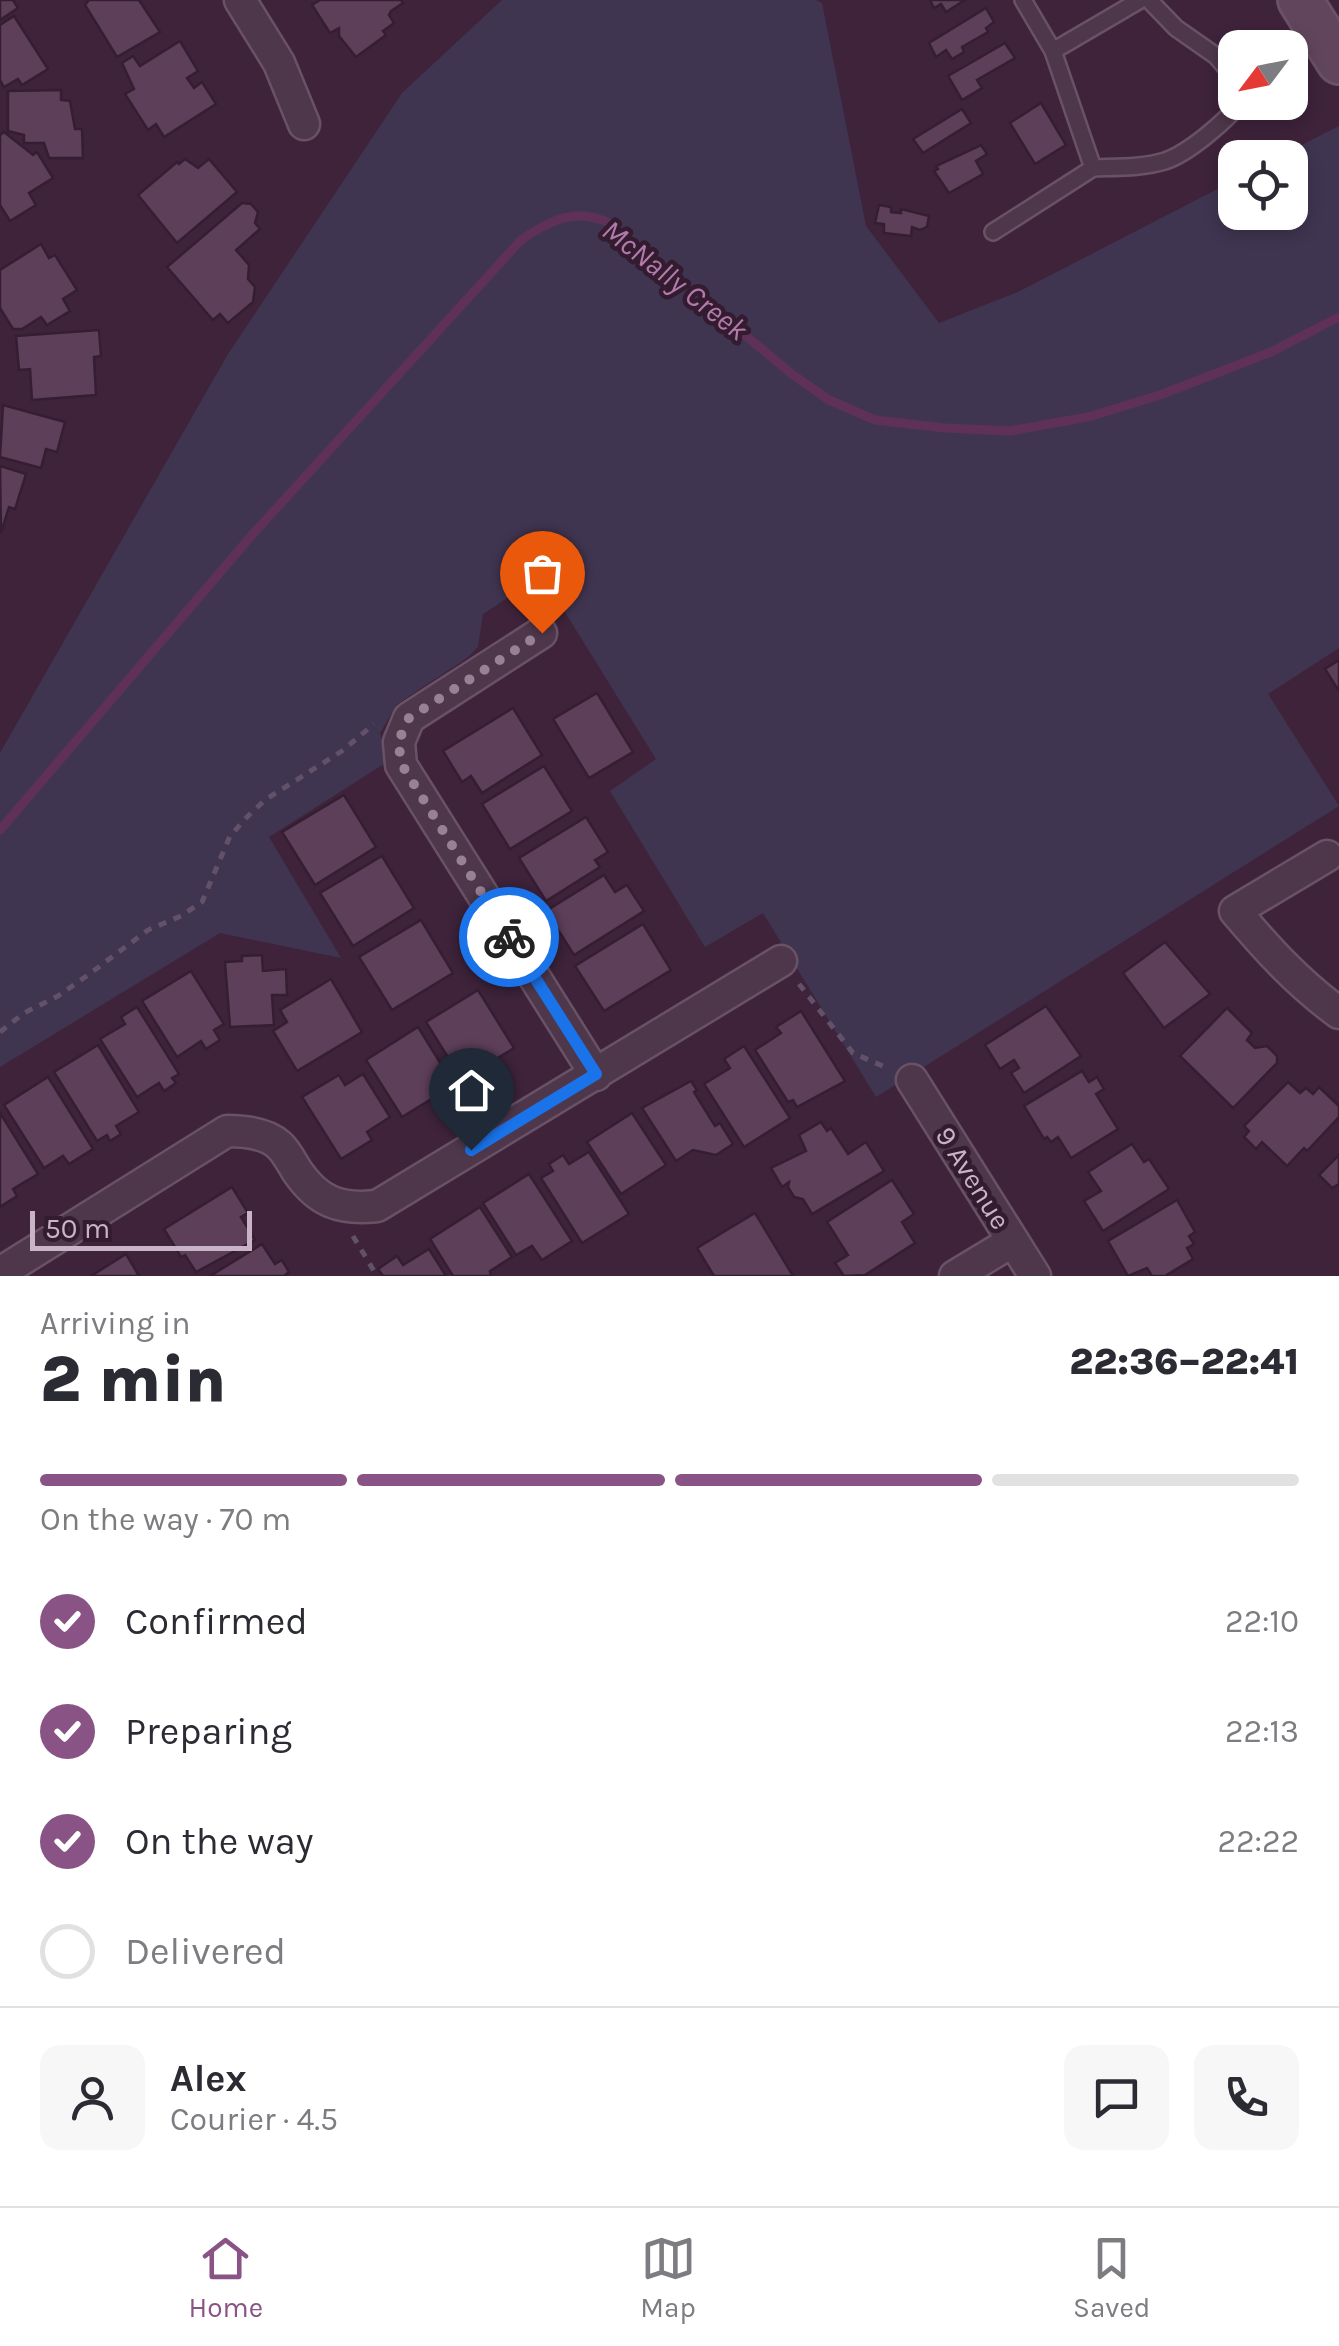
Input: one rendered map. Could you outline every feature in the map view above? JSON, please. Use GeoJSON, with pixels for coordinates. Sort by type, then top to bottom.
{"type":"FeatureCollection","features":[{"type":"Feature","properties":{"kind":"main road"},"geometry":{"type":"LineString","coordinates":[[1300,0],[1339,62]]}},
{"type":"Feature","properties":{"kind":"street"},"geometry":{"type":"LineString","coordinates":[[240,0],[279,63],[304,124]]}},
{"type":"Feature","properties":{"kind":"street"},"geometry":{"type":"LineString","coordinates":[[542,633],[409,718],[398,742],[402,765],[596,1074]]}},
{"type":"Feature","properties":{"kind":"street"},"geometry":{"type":"LineString","coordinates":[[1327,856],[1235,911],[1272,955],[1339,1014]]}},
{"type":"Feature","properties":{"kind":"street"},"geometry":{"type":"LineString","coordinates":[[0,1273],[227,1130],[247,1131],[278,1144],[309,1189],[325,1202],[356,1208],[377,1206],[781,961]]}},
{"type":"Feature","properties":{"kind":"street","name":"9 Avenue"},"geometry":{"type":"LineString","coordinates":[[912,1080],[1034,1276]]}},
{"type":"Feature","properties":{"kind":"street"},"geometry":{"type":"LineString","coordinates":[[955,1276],[1012,1241]]}},
{"type":"Feature","properties":{"kind":"lane"},"geometry":{"type":"LineString","coordinates":[[1023,0],[1052,51],[1092,168]]}},
{"type":"Feature","properties":{"kind":"lane"},"geometry":{"type":"LineString","coordinates":[[1052,51],[1140,0]]}},
{"type":"Feature","properties":{"kind":"lane"},"geometry":{"type":"LineString","coordinates":[[1149,0],[1176,28],[1218,58]]}},
{"type":"Feature","properties":{"kind":"lane"},"geometry":{"type":"LineString","coordinates":[[993,232],[1092,168],[1168,160],[1224,120]]}},
{"type":"Feature","properties":{"kind":"path"},"geometry":{"type":"LineString","coordinates":[[0,1032],[24,1013],[73,986],[148,930],[202,902],[230,836],[248,816],[265,800],[342,751],[370,724],[379,724]]}},
{"type":"Feature","properties":{"kind":"path"},"geometry":{"type":"LineString","coordinates":[[781,961],[853,1053],[912,1080]]}},
{"type":"Feature","properties":{"kind":"path"},"geometry":{"type":"LineString","coordinates":[[335,1205],[378,1276]]}},
{"type":"Feature","properties":{"kind":"shaded area"},"geometry":{"type":"Polygon","coordinates":[[[502,0],[816,0],[822,3],[866,226],[939,323],[1018,292],[1218,189],[1218,230],[1308,230],[1308,142],[1339,126],[1339,648],[1268,694],[1339,806],[876,1097],[763,913],[705,947],[610,791],[656,759],[542,575],[483,614],[478,647],[467,658],[397,704],[380,733],[387,762],[269,837],[341,958],[220,933],[0,1067],[0,753],[228,354],[402,93],[502,0]]]}},
{"type":"Feature","properties":{"kind":"building"},"geometry":{"type":"Polygon","coordinates":[[[0,0],[13,0],[18,8],[0,20],[0,0]]]}},
{"type":"Feature","properties":{"kind":"building"},"geometry":{"type":"Polygon","coordinates":[[[89,0],[139,0],[160,32],[117,57],[85,5],[89,0]]]}},
{"type":"Feature","properties":{"kind":"building"},"geometry":{"type":"Polygon","coordinates":[[[320,0],[403,3],[391,11],[394,23],[383,31],[386,35],[356,57],[339,36],[339,28],[330,33],[312,5],[320,0]]]}},
{"type":"Feature","properties":{"kind":"building"},"geometry":{"type":"Polygon","coordinates":[[[930,0],[965,0],[946,12],[941,4],[934,8],[930,0]]]}},
{"type":"Feature","properties":{"kind":"building"},"geometry":{"type":"Polygon","coordinates":[[[986,8],[994,22],[986,28],[988,32],[962,47],[964,52],[952,59],[946,50],[936,57],[929,43],[986,8]]]}},
{"type":"Feature","properties":{"kind":"building"},"geometry":{"type":"Polygon","coordinates":[[[14,16],[48,69],[22,85],[18,79],[4,87],[0,80],[0,25],[14,16]]]}},
{"type":"Feature","properties":{"kind":"building"},"geometry":{"type":"Polygon","coordinates":[[[180,41],[198,71],[187,78],[194,88],[202,82],[216,104],[164,137],[156,124],[148,130],[125,94],[134,89],[122,63],[133,56],[140,66],[180,41]]]}},
{"type":"Feature","properties":{"kind":"building"},"geometry":{"type":"Polygon","coordinates":[[[1005,43],[1015,58],[977,80],[982,88],[962,100],[948,76],[1005,43]]]}},
{"type":"Feature","properties":{"kind":"building"},"geometry":{"type":"Polygon","coordinates":[[[61,90],[61,100],[70,101],[75,129],[82,129],[83,158],[49,158],[44,143],[24,143],[24,135],[8,131],[8,91],[61,90]]]}},
{"type":"Feature","properties":{"kind":"building"},"geometry":{"type":"Polygon","coordinates":[[[1041,103],[1066,145],[1035,164],[1010,123],[1041,103]]]}},
{"type":"Feature","properties":{"kind":"building"},"geometry":{"type":"Polygon","coordinates":[[[962,109],[971,123],[923,153],[913,139],[962,109]]]}},
{"type":"Feature","properties":{"kind":"building"},"geometry":{"type":"Polygon","coordinates":[[[4,132],[33,155],[37,152],[53,178],[29,193],[36,205],[10,221],[0,205],[0,135],[4,132]]]}},
{"type":"Feature","properties":{"kind":"building"},"geometry":{"type":"Polygon","coordinates":[[[981,145],[987,154],[976,161],[983,174],[949,193],[934,171],[936,166],[981,145]]]}},
{"type":"Feature","properties":{"kind":"building"},"geometry":{"type":"Polygon","coordinates":[[[185,159],[198,168],[209,159],[237,192],[177,243],[138,195],[185,159]]]}},
{"type":"Feature","properties":{"kind":"building"},"geometry":{"type":"Polygon","coordinates":[[[242,203],[251,204],[258,212],[255,223],[260,229],[236,250],[249,265],[248,279],[255,287],[253,302],[228,323],[220,314],[213,320],[167,267],[242,203]]]}},
{"type":"Feature","properties":{"kind":"building"},"geometry":{"type":"Polygon","coordinates":[[[879,205],[891,207],[891,212],[901,213],[901,209],[929,216],[927,227],[912,227],[911,236],[884,233],[884,224],[875,223],[879,205]]]}},
{"type":"Feature","properties":{"kind":"building"},"geometry":{"type":"Polygon","coordinates":[[[41,244],[49,258],[55,255],[77,290],[63,299],[70,311],[47,325],[41,317],[22,329],[13,329],[0,308],[0,270],[41,244]]]}},
{"type":"Feature","properties":{"kind":"building"},"geometry":{"type":"Polygon","coordinates":[[[99,330],[101,356],[94,357],[96,395],[32,400],[30,369],[19,370],[16,336],[99,330]]]}},
{"type":"Feature","properties":{"kind":"building"},"geometry":{"type":"Polygon","coordinates":[[[3,405],[65,422],[57,452],[46,449],[41,468],[0,457],[3,405]]]}},
{"type":"Feature","properties":{"kind":"building"},"geometry":{"type":"Polygon","coordinates":[[[0,466],[26,474],[15,509],[9,507],[1,533],[0,466]]]}},
{"type":"Feature","properties":{"kind":"building"},"geometry":{"type":"Polygon","coordinates":[[[1339,660],[1339,691],[1325,669],[1339,660]]]}},
{"type":"Feature","properties":{"kind":"building"},"geometry":{"type":"Polygon","coordinates":[[[597,693],[633,752],[589,778],[553,719],[597,693]]]}},
{"type":"Feature","properties":{"kind":"building"},"geometry":{"type":"Polygon","coordinates":[[[513,708],[542,755],[482,793],[471,776],[462,782],[443,751],[513,708]]]}},
{"type":"Feature","properties":{"kind":"building"},"geometry":{"type":"Polygon","coordinates":[[[544,766],[572,811],[510,849],[482,804],[544,766]]]}},
{"type":"Feature","properties":{"kind":"building"},"geometry":{"type":"Polygon","coordinates":[[[344,795],[376,847],[315,885],[282,832],[344,795]]]}},
{"type":"Feature","properties":{"kind":"building"},"geometry":{"type":"Polygon","coordinates":[[[586,817],[608,852],[595,860],[600,867],[546,901],[519,858],[586,817]]]}},
{"type":"Feature","properties":{"kind":"building"},"geometry":{"type":"Polygon","coordinates":[[[382,856],[414,908],[353,946],[320,893],[382,856]]]}},
{"type":"Feature","properties":{"kind":"building"},"geometry":{"type":"Polygon","coordinates":[[[604,875],[615,892],[627,885],[644,911],[574,955],[546,911],[604,875]]]}},
{"type":"Feature","properties":{"kind":"building"},"geometry":{"type":"Polygon","coordinates":[[[421,920],[453,973],[392,1010],[359,957],[421,920]]]}},
{"type":"Feature","properties":{"kind":"building"},"geometry":{"type":"Polygon","coordinates":[[[643,924],[671,970],[604,1011],[575,966],[643,924]]]}},
{"type":"Feature","properties":{"kind":"building"},"geometry":{"type":"Polygon","coordinates":[[[1165,942],[1210,994],[1164,1028],[1123,973],[1165,942]]]}},
{"type":"Feature","properties":{"kind":"building"},"geometry":{"type":"Polygon","coordinates":[[[262,955],[263,971],[286,969],[287,995],[272,995],[274,1025],[230,1027],[225,962],[262,955]]]}},
{"type":"Feature","properties":{"kind":"building"},"geometry":{"type":"Polygon","coordinates":[[[191,971],[224,1024],[214,1030],[220,1040],[206,1049],[201,1041],[177,1057],[142,1001],[191,971]]]}},
{"type":"Feature","properties":{"kind":"building"},"geometry":{"type":"Polygon","coordinates":[[[331,979],[362,1032],[297,1071],[273,1031],[287,1022],[280,1010],[331,979]]]}},
{"type":"Feature","properties":{"kind":"building"},"geometry":{"type":"Polygon","coordinates":[[[478,990],[514,1048],[462,1080],[426,1022],[478,990]]]}},
{"type":"Feature","properties":{"kind":"building"},"geometry":{"type":"Polygon","coordinates":[[[1046,1006],[1081,1056],[1024,1093],[1011,1073],[1019,1068],[1014,1060],[1000,1069],[985,1045],[1046,1006]]]}},
{"type":"Feature","properties":{"kind":"building"},"geometry":{"type":"Polygon","coordinates":[[[137,1007],[179,1074],[172,1078],[176,1083],[164,1091],[159,1083],[137,1097],[100,1039],[125,1024],[121,1017],[137,1007]]]}},
{"type":"Feature","properties":{"kind":"building"},"geometry":{"type":"Polygon","coordinates":[[[1227,1008],[1252,1033],[1247,1040],[1255,1048],[1267,1046],[1277,1056],[1277,1063],[1233,1108],[1180,1056],[1227,1008]]]}},
{"type":"Feature","properties":{"kind":"building"},"geometry":{"type":"Polygon","coordinates":[[[801,1011],[845,1081],[797,1107],[793,1100],[788,1102],[755,1050],[781,1033],[776,1027],[801,1011]]]}},
{"type":"Feature","properties":{"kind":"building"},"geometry":{"type":"Polygon","coordinates":[[[418,1027],[454,1085],[402,1117],[366,1060],[418,1027]]]}},
{"type":"Feature","properties":{"kind":"building"},"geometry":{"type":"Polygon","coordinates":[[[98,1045],[139,1112],[116,1126],[121,1134],[110,1141],[107,1135],[97,1141],[54,1072],[98,1045]]]}},
{"type":"Feature","properties":{"kind":"building"},"geometry":{"type":"Polygon","coordinates":[[[744,1046],[790,1118],[744,1147],[704,1084],[730,1068],[724,1059],[744,1046]]]}},
{"type":"Feature","properties":{"kind":"building"},"geometry":{"type":"Polygon","coordinates":[[[1082,1071],[1089,1082],[1097,1077],[1104,1089],[1096,1094],[1118,1129],[1071,1158],[1058,1137],[1051,1142],[1047,1137],[1044,1139],[1024,1106],[1082,1071]]]}},
{"type":"Feature","properties":{"kind":"building"},"geometry":{"type":"Polygon","coordinates":[[[363,1074],[390,1117],[367,1132],[372,1140],[341,1159],[302,1097],[339,1075],[345,1085],[363,1074]]]}},
{"type":"Feature","properties":{"kind":"building"},"geometry":{"type":"Polygon","coordinates":[[[48,1077],[93,1149],[69,1164],[63,1156],[44,1168],[4,1105],[48,1077]]]}},
{"type":"Feature","properties":{"kind":"building"},"geometry":{"type":"Polygon","coordinates":[[[691,1081],[715,1126],[720,1123],[733,1144],[716,1155],[693,1150],[676,1161],[642,1108],[691,1081]]]}},
{"type":"Feature","properties":{"kind":"building"},"geometry":{"type":"Polygon","coordinates":[[[1288,1082],[1300,1093],[1306,1088],[1313,1094],[1319,1087],[1339,1106],[1339,1117],[1287,1166],[1262,1142],[1256,1149],[1244,1137],[1249,1131],[1244,1126],[1288,1082]]]}},
{"type":"Feature","properties":{"kind":"building"},"geometry":{"type":"Polygon","coordinates":[[[0,1113],[38,1174],[13,1189],[17,1196],[0,1207],[0,1113]]]}},
{"type":"Feature","properties":{"kind":"building"},"geometry":{"type":"Polygon","coordinates":[[[632,1113],[666,1165],[621,1194],[587,1142],[632,1113]]]}},
{"type":"Feature","properties":{"kind":"building"},"geometry":{"type":"Polygon","coordinates":[[[821,1122],[827,1131],[831,1128],[848,1154],[866,1142],[884,1171],[812,1214],[803,1199],[794,1197],[789,1182],[782,1187],[771,1168],[806,1151],[799,1135],[821,1122]]]}},
{"type":"Feature","properties":{"kind":"building"},"geometry":{"type":"Polygon","coordinates":[[[1132,1144],[1144,1162],[1149,1159],[1169,1189],[1103,1231],[1084,1201],[1101,1191],[1088,1172],[1132,1144]]]}},
{"type":"Feature","properties":{"kind":"building"},"geometry":{"type":"Polygon","coordinates":[[[589,1152],[629,1214],[582,1243],[541,1178],[553,1171],[549,1164],[563,1155],[569,1164],[589,1152]]]}},
{"type":"Feature","properties":{"kind":"building"},"geometry":{"type":"Polygon","coordinates":[[[1339,1155],[1339,1184],[1332,1188],[1319,1175],[1339,1155]]]}},
{"type":"Feature","properties":{"kind":"building"},"geometry":{"type":"Polygon","coordinates":[[[529,1174],[572,1241],[542,1260],[532,1246],[516,1255],[483,1203],[529,1174]]]}},
{"type":"Feature","properties":{"kind":"building"},"geometry":{"type":"Polygon","coordinates":[[[892,1180],[914,1214],[902,1222],[915,1243],[865,1275],[844,1276],[835,1263],[848,1255],[827,1222],[892,1180]]]}},
{"type":"Feature","properties":{"kind":"building"},"geometry":{"type":"Polygon","coordinates":[[[232,1187],[248,1213],[241,1217],[255,1240],[196,1272],[185,1255],[181,1257],[164,1229],[232,1187]]]}},
{"type":"Feature","properties":{"kind":"building"},"geometry":{"type":"Polygon","coordinates":[[[1177,1200],[1195,1232],[1189,1236],[1194,1244],[1187,1248],[1193,1259],[1165,1276],[1152,1276],[1147,1268],[1128,1276],[1108,1241],[1177,1200]]]}},
{"type":"Feature","properties":{"kind":"building"},"geometry":{"type":"Polygon","coordinates":[[[480,1207],[512,1257],[490,1271],[491,1276],[453,1276],[430,1239],[480,1207]]]}},
{"type":"Feature","properties":{"kind":"building"},"geometry":{"type":"Polygon","coordinates":[[[755,1213],[793,1276],[714,1276],[697,1248],[755,1213]]]}},
{"type":"Feature","properties":{"kind":"building"},"geometry":{"type":"Polygon","coordinates":[[[262,1244],[275,1264],[282,1260],[289,1272],[284,1276],[210,1276],[262,1244]]]}},
{"type":"Feature","properties":{"kind":"building"},"geometry":{"type":"Polygon","coordinates":[[[429,1249],[446,1276],[383,1276],[378,1269],[397,1256],[403,1265],[429,1249]]]}},
{"type":"Feature","properties":{"kind":"building"},"geometry":{"type":"Polygon","coordinates":[[[126,1254],[139,1276],[91,1276],[126,1254]]]}},
{"type":"Feature","properties":{"kind":"waterway","name":"McNally Creek"},"geometry":{"type":"LineString","coordinates":[[0,830],[252,535],[522,239],[555,221],[587,216],[612,224],[793,375],[829,400],[875,420],[1010,431],[1088,417],[1160,395],[1271,352],[1339,317]]}},
{"type":"Feature","properties":{"kind":"way so far"},"geometry":{"type":"LineString","coordinates":[[509,937],[402,765],[398,742],[409,718],[542,633]]}},
{"type":"Feature","properties":{"kind":"route"},"geometry":{"type":"LineString","coordinates":[[471,1150],[596,1074],[509,937]]}}]}
